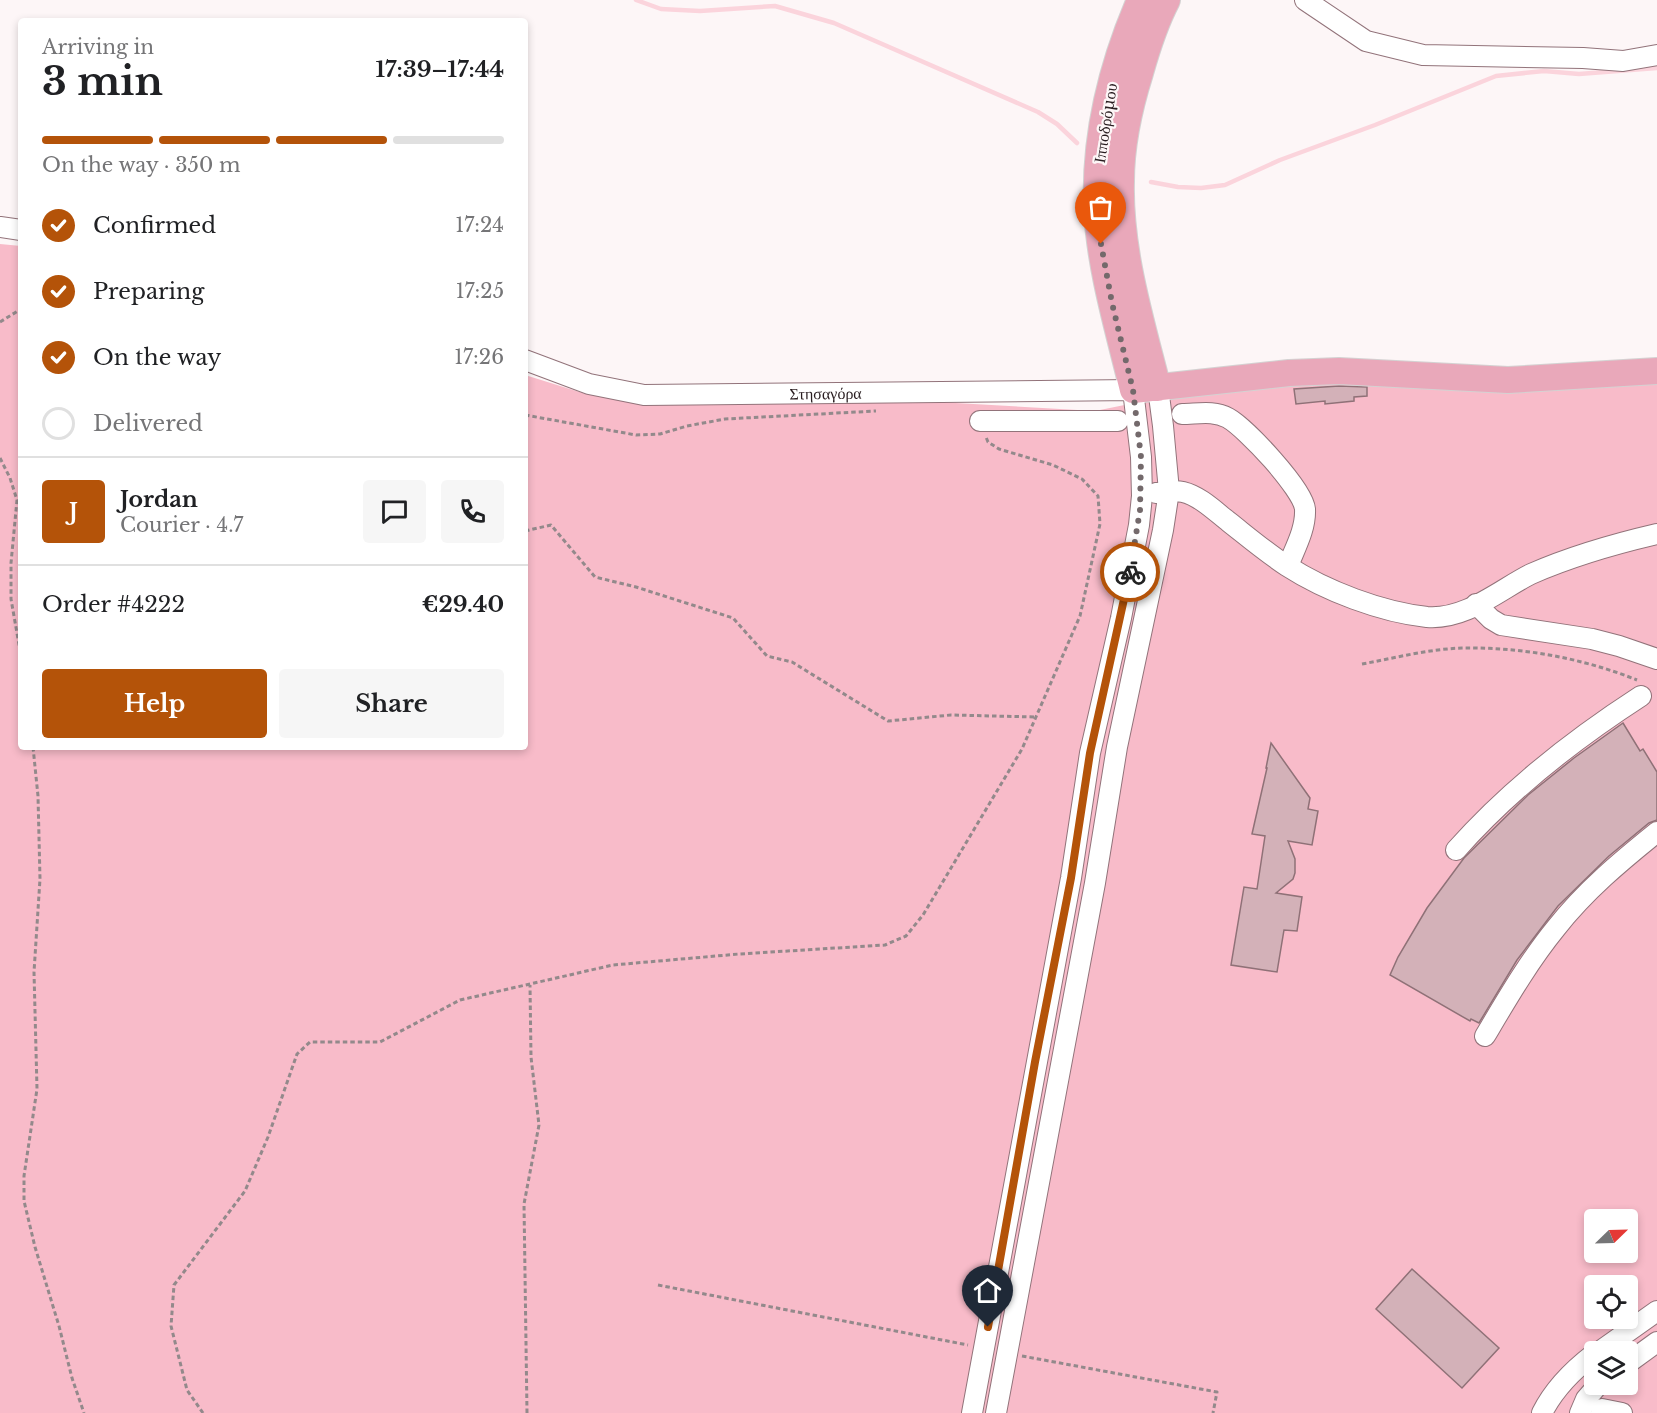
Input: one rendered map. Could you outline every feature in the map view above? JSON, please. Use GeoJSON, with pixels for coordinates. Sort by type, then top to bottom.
{"type":"FeatureCollection","features":[{"type":"Feature","properties":{"kind":"main road","name":"Ιπποδρόμου"},"geometry":{"type":"LineString","coordinates":[[1140,0],[1126,34],[1107,96],[1102,122],[1097,179],[1097,211],[1112,303],[1145,389]]}},
{"type":"Feature","properties":{"kind":"main road","name":"Ιπποδρόμου"},"geometry":{"type":"LineString","coordinates":[[1145,389],[1136,296],[1127,252],[1122,209],[1121,181],[1125,127],[1131,102],[1151,36],[1167,0]]}},
{"type":"Feature","properties":{"kind":"main road"},"geometry":{"type":"LineString","coordinates":[[1145,389],[1289,373],[1339,371],[1508,380],[1657,371]]}},
{"type":"Feature","properties":{"kind":"street"},"geometry":{"type":"LineString","coordinates":[[1305,0],[1366,41],[1423,55],[1623,61],[1657,55]]}},
{"type":"Feature","properties":{"kind":"street"},"geometry":{"type":"LineString","coordinates":[[0,227],[18,230]]}},
{"type":"Feature","properties":{"kind":"street","name":"Στησαγόρα"},"geometry":{"type":"LineString","coordinates":[[528,361],[589,384],[644,395],[1145,389]]}},
{"type":"Feature","properties":{"kind":"street"},"geometry":{"type":"LineString","coordinates":[[996,1413],[1095,883],[1117,747],[1158,560],[1168,491],[1163,426],[1145,389]]}},
{"type":"Feature","properties":{"kind":"street"},"geometry":{"type":"LineString","coordinates":[[972,1413],[1071,878],[1090,753],[1121,618],[1139,525],[1145,389]]}},
{"type":"Feature","properties":{"kind":"street"},"geometry":{"type":"LineString","coordinates":[[1182,414],[1213,413],[1227,417],[1245,430],[1296,488],[1305,506],[1305,521],[1287,566]]}},
{"type":"Feature","properties":{"kind":"street"},"geometry":{"type":"LineString","coordinates":[[980,421],[1118,421]]}},
{"type":"Feature","properties":{"kind":"street"},"geometry":{"type":"LineString","coordinates":[[1142,496],[1168,491],[1185,492],[1206,504],[1287,566],[1330,590],[1405,614],[1431,617],[1458,613],[1530,575],[1586,552],[1657,534]]}},
{"type":"Feature","properties":{"kind":"street"},"geometry":{"type":"LineString","coordinates":[[1476,604],[1501,625],[1592,639],[1619,645],[1657,659]]}},
{"type":"Feature","properties":{"kind":"street"},"geometry":{"type":"LineString","coordinates":[[1456,850],[1506,799],[1555,756],[1643,689]]}},
{"type":"Feature","properties":{"kind":"street"},"geometry":{"type":"LineString","coordinates":[[1485,1036],[1526,967],[1556,927],[1608,873],[1657,832]]}},
{"type":"Feature","properties":{"kind":"street"},"geometry":{"type":"LineString","coordinates":[[1071,878],[1095,883]]}},
{"type":"Feature","properties":{"kind":"street"},"geometry":{"type":"LineString","coordinates":[[1615,1341],[1657,1311]]}},
{"type":"Feature","properties":{"kind":"street"},"geometry":{"type":"LineString","coordinates":[[1638,1356],[1657,1342]]}},
{"type":"Feature","properties":{"kind":"street"},"geometry":{"type":"LineString","coordinates":[[1542,1413],[1556,1389],[1584,1362]]}},
{"type":"Feature","properties":{"kind":"street"},"geometry":{"type":"LineString","coordinates":[[1580,1413],[1589,1395]]}},
{"type":"Feature","properties":{"kind":"street"},"geometry":{"type":"LineString","coordinates":[[1601,1413],[1602,1409],[1622,1413]]}},
{"type":"Feature","properties":{"kind":"path"},"geometry":{"type":"LineString","coordinates":[[0,322],[18,311]]}},
{"type":"Feature","properties":{"kind":"path"},"geometry":{"type":"LineString","coordinates":[[528,416],[636,435],[660,434],[725,419],[879,411]]}},
{"type":"Feature","properties":{"kind":"path"},"geometry":{"type":"LineString","coordinates":[[203,1413],[187,1390],[171,1326],[174,1285],[245,1191],[268,1137],[297,1054],[310,1042],[380,1042],[460,1000],[613,965],[885,945],[906,936],[923,915],[1022,748],[1080,616],[1100,524],[1098,496],[1082,479],[1053,465],[999,449],[988,442],[980,421]]}},
{"type":"Feature","properties":{"kind":"path"},"geometry":{"type":"LineString","coordinates":[[0,458],[17,500],[11,563],[11,599],[18,639]]}},
{"type":"Feature","properties":{"kind":"path"},"geometry":{"type":"LineString","coordinates":[[528,530],[550,525],[595,577],[636,587],[733,618],[767,656],[792,662],[888,721],[951,715],[1035,717]]}},
{"type":"Feature","properties":{"kind":"path"},"geometry":{"type":"LineString","coordinates":[[1362,664],[1412,654],[1461,648],[1511,650],[1559,656],[1606,667],[1643,689]]}},
{"type":"Feature","properties":{"kind":"path"},"geometry":{"type":"LineString","coordinates":[[33,750],[38,796],[40,879],[34,972],[37,1089],[25,1166],[24,1201],[34,1246],[84,1413]]}},
{"type":"Feature","properties":{"kind":"path"},"geometry":{"type":"LineString","coordinates":[[527,1413],[524,1204],[539,1125],[531,1057],[530,985]]}},
{"type":"Feature","properties":{"kind":"path"},"geometry":{"type":"LineString","coordinates":[[658,1285],[984,1349]]}},
{"type":"Feature","properties":{"kind":"path"},"geometry":{"type":"LineString","coordinates":[[1008,1353],[1217,1392],[1213,1413]]}},
{"type":"Feature","properties":{"kind":"shaded area"},"geometry":{"type":"Polygon","coordinates":[[[0,244],[18,246],[18,750],[528,750],[528,376],[586,394],[636,403],[920,401],[1095,411],[1208,388],[1333,377],[1469,387],[1596,388],[1657,383],[1657,1413],[0,1413],[0,244]]]}},
{"type":"Feature","properties":{"kind":"building"},"geometry":{"type":"Polygon","coordinates":[[[1367,387],[1367,396],[1354,397],[1354,401],[1296,404],[1294,389],[1367,387]]]}},
{"type":"Feature","properties":{"kind":"building"},"geometry":{"type":"Polygon","coordinates":[[[1623,723],[1640,751],[1643,749],[1657,772],[1657,820],[1649,823],[1609,856],[1558,906],[1517,960],[1479,1023],[1471,1019],[1470,1021],[1390,975],[1427,908],[1464,858],[1528,795],[1623,723]]]}},
{"type":"Feature","properties":{"kind":"building"},"geometry":{"type":"Polygon","coordinates":[[[1271,743],[1310,798],[1308,809],[1318,811],[1312,845],[1288,841],[1295,859],[1295,873],[1293,879],[1276,893],[1302,897],[1297,931],[1284,930],[1277,972],[1231,965],[1244,887],[1257,889],[1265,836],[1252,834],[1271,743]]]}},
{"type":"Feature","properties":{"kind":"building"},"geometry":{"type":"Polygon","coordinates":[[[1412,1269],[1499,1348],[1462,1388],[1376,1309],[1412,1269]]]}},
{"type":"Feature","properties":{"kind":"waterway"},"geometry":{"type":"LineString","coordinates":[[636,0],[661,9],[700,11],[775,6],[834,23],[1038,112],[1057,124],[1077,143]]}},
{"type":"Feature","properties":{"kind":"waterway"},"geometry":{"type":"LineString","coordinates":[[1151,182],[1201,188],[1225,185],[1280,160],[1375,125],[1496,76],[1544,71],[1579,74],[1657,68]]}},
{"type":"Feature","properties":{"kind":"way so far"},"geometry":{"type":"LineString","coordinates":[[1101,244],[1112,303],[1133,390],[1141,457],[1142,496],[1130,572]]}},
{"type":"Feature","properties":{"kind":"route"},"geometry":{"type":"LineString","coordinates":[[988,1327],[1035,1062],[1071,878],[1090,753],[1130,572]]}}]}
